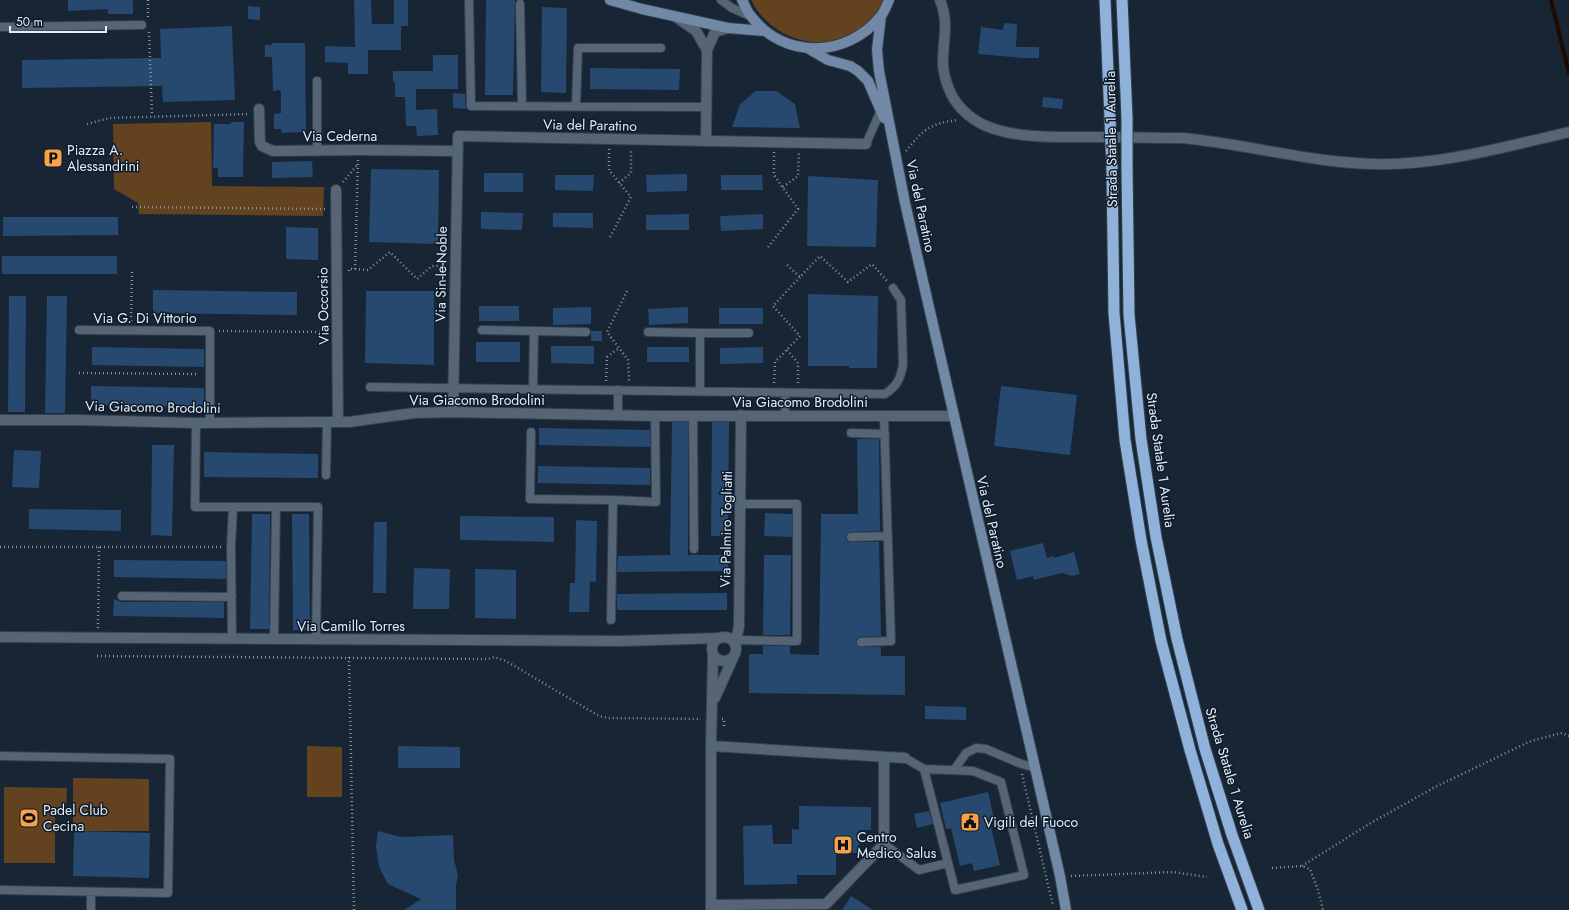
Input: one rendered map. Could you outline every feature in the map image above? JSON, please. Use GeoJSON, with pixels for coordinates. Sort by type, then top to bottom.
{"type":"FeatureCollection","features":[{"type":"Feature","properties":{"kind":"highway","name":"Strada Statale 1 Aurelia"},"geometry":{"type":"LineString","coordinates":[[1105,0],[1112,168],[1114,314],[1125,440],[1140,540],[1161,641],[1190,750],[1218,844],[1242,910]]}},
{"type":"Feature","properties":{"kind":"highway","name":"Strada Statale 1 Aurelia"},"geometry":{"type":"LineString","coordinates":[[1122,0],[1127,118],[1129,314],[1141,439],[1156,538],[1177,639],[1205,749],[1232,835],[1259,910]]}},
{"type":"Feature","properties":{"kind":"main road"},"geometry":{"type":"LineString","coordinates":[[610,0],[676,17],[728,28],[765,31]]}},
{"type":"Feature","properties":{"kind":"main road"},"geometry":{"type":"LineString","coordinates":[[742,0],[750,16],[765,31],[786,44],[810,49],[837,46],[862,35],[881,16],[889,0]]}},
{"type":"Feature","properties":{"kind":"main road"},"geometry":{"type":"LineString","coordinates":[[881,16],[877,50],[879,71],[893,140]]}},
{"type":"Feature","properties":{"kind":"main road"},"geometry":{"type":"LineString","coordinates":[[810,49],[828,60],[850,66],[858,70],[868,81],[893,140]]}},
{"type":"Feature","properties":{"kind":"main road","name":"Via del Paratino"},"geometry":{"type":"LineString","coordinates":[[893,140],[954,416],[1060,876],[1066,910]]}},
{"type":"Feature","properties":{"kind":"street"},"geometry":{"type":"LineString","coordinates":[[940,0],[946,22],[943,66],[953,98],[972,119],[984,126],[999,131],[1039,137],[1183,138],[1206,140],[1319,159],[1372,164],[1417,163],[1444,159],[1569,132]]}},
{"type":"Feature","properties":{"kind":"street"},"geometry":{"type":"LineString","coordinates":[[676,17],[696,31],[707,50]]}},
{"type":"Feature","properties":{"kind":"street"},"geometry":{"type":"LineString","coordinates":[[706,141],[707,50],[715,32],[728,28]]}},
{"type":"Feature","properties":{"kind":"street","name":"Via Cederna"},"geometry":{"type":"LineString","coordinates":[[259,112],[260,142],[262,146],[273,151],[457,151]]}},
{"type":"Feature","properties":{"kind":"street","name":"Via del Paratino"},"geometry":{"type":"LineString","coordinates":[[458,136],[866,144]]}},
{"type":"Feature","properties":{"kind":"street","name":"Via Sin-le-Noble"},"geometry":{"type":"LineString","coordinates":[[453,412],[458,136]]}},
{"type":"Feature","properties":{"kind":"street","name":"Via Occorsio"},"geometry":{"type":"LineString","coordinates":[[336,190],[338,422]]}},
{"type":"Feature","properties":{"kind":"street","name":"Via Giacomo Brodolini"},"geometry":{"type":"LineString","coordinates":[[0,420],[79,420],[196,423],[338,422],[414,413],[453,412],[655,416],[954,416]]}},
{"type":"Feature","properties":{"kind":"street","name":"Via Palmiro Togliatti"},"geometry":{"type":"LineString","coordinates":[[732,640],[737,636],[739,626],[741,415]]}},
{"type":"Feature","properties":{"kind":"street","name":"Via Camillo Torres"},"geometry":{"type":"LineString","coordinates":[[0,637],[622,641],[721,638]]}},
{"type":"Feature","properties":{"kind":"street"},"geometry":{"type":"LineString","coordinates":[[712,704],[735,655],[736,647],[729,638],[721,638],[715,642],[713,651],[711,746],[711,908],[779,907],[826,904],[884,844],[884,757]]}},
{"type":"Feature","properties":{"kind":"street"},"geometry":{"type":"LineString","coordinates":[[701,639],[713,651],[715,657],[726,662],[733,658]]}},
{"type":"Feature","properties":{"kind":"street"},"geometry":{"type":"LineString","coordinates":[[711,746],[905,758]]}},
{"type":"Feature","properties":{"kind":"lane"},"geometry":{"type":"LineString","coordinates":[[721,0],[732,8],[750,16]]}},
{"type":"Feature","properties":{"kind":"lane"},"geometry":{"type":"LineString","coordinates":[[469,2],[471,106],[706,107]]}},
{"type":"Feature","properties":{"kind":"lane"},"geometry":{"type":"LineString","coordinates":[[520,4],[522,106]]}},
{"type":"Feature","properties":{"kind":"lane"},"geometry":{"type":"LineString","coordinates":[[0,27],[145,24]]}},
{"type":"Feature","properties":{"kind":"lane"},"geometry":{"type":"LineString","coordinates":[[576,106],[578,48],[661,48]]}},
{"type":"Feature","properties":{"kind":"lane"},"geometry":{"type":"LineString","coordinates":[[316,81],[318,150]]}},
{"type":"Feature","properties":{"kind":"lane"},"geometry":{"type":"LineString","coordinates":[[866,144],[881,110]]}},
{"type":"Feature","properties":{"kind":"lane"},"geometry":{"type":"LineString","coordinates":[[370,387],[885,394],[898,382],[904,364],[901,300],[894,288]]}},
{"type":"Feature","properties":{"kind":"lane","name":"Via G. Di Vittorio"},"geometry":{"type":"LineString","coordinates":[[79,330],[210,331],[210,422]]}},
{"type":"Feature","properties":{"kind":"lane"},"geometry":{"type":"LineString","coordinates":[[482,330],[586,332]]}},
{"type":"Feature","properties":{"kind":"lane"},"geometry":{"type":"LineString","coordinates":[[533,389],[534,331]]}},
{"type":"Feature","properties":{"kind":"lane"},"geometry":{"type":"LineString","coordinates":[[648,332],[749,333]]}},
{"type":"Feature","properties":{"kind":"lane"},"geometry":{"type":"LineString","coordinates":[[700,333],[700,391]]}},
{"type":"Feature","properties":{"kind":"lane"},"geometry":{"type":"LineString","coordinates":[[618,390],[618,415]]}},
{"type":"Feature","properties":{"kind":"lane"},"geometry":{"type":"LineString","coordinates":[[785,393],[786,416]]}},
{"type":"Feature","properties":{"kind":"lane"},"geometry":{"type":"LineString","coordinates":[[531,432],[530,499],[656,502],[655,416]]}},
{"type":"Feature","properties":{"kind":"lane"},"geometry":{"type":"LineString","coordinates":[[693,416],[694,549]]}},
{"type":"Feature","properties":{"kind":"lane"},"geometry":{"type":"LineString","coordinates":[[861,642],[891,641],[884,416]]}},
{"type":"Feature","properties":{"kind":"lane"},"geometry":{"type":"LineString","coordinates":[[326,475],[327,422]]}},
{"type":"Feature","properties":{"kind":"lane"},"geometry":{"type":"LineString","coordinates":[[196,423],[195,507],[318,507],[316,640]]}},
{"type":"Feature","properties":{"kind":"lane"},"geometry":{"type":"LineString","coordinates":[[851,433],[885,434]]}},
{"type":"Feature","properties":{"kind":"lane"},"geometry":{"type":"LineString","coordinates":[[611,620],[613,500]]}},
{"type":"Feature","properties":{"kind":"lane"},"geometry":{"type":"LineString","coordinates":[[732,640],[797,641],[797,504],[740,504]]}},
{"type":"Feature","properties":{"kind":"lane"},"geometry":{"type":"LineString","coordinates":[[232,639],[231,547],[233,507]]}},
{"type":"Feature","properties":{"kind":"lane"},"geometry":{"type":"LineString","coordinates":[[274,639],[276,507]]}},
{"type":"Feature","properties":{"kind":"lane"},"geometry":{"type":"LineString","coordinates":[[852,537],[888,536]]}},
{"type":"Feature","properties":{"kind":"lane"},"geometry":{"type":"LineString","coordinates":[[122,596],[232,596]]}},
{"type":"Feature","properties":{"kind":"lane"},"geometry":{"type":"LineString","coordinates":[[954,770],[966,752],[976,748],[986,749],[1035,768]]}},
{"type":"Feature","properties":{"kind":"lane"},"geometry":{"type":"LineString","coordinates":[[0,756],[170,759],[168,893],[0,890]]}},
{"type":"Feature","properties":{"kind":"lane"},"geometry":{"type":"LineString","coordinates":[[905,758],[924,769],[973,771],[1001,782],[1024,875],[955,890],[924,769]]}},
{"type":"Feature","properties":{"kind":"lane"},"geometry":{"type":"LineString","coordinates":[[884,844],[919,870],[948,863]]}},
{"type":"Feature","properties":{"kind":"lane"},"geometry":{"type":"LineString","coordinates":[[91,892],[91,910]]}},
{"type":"Feature","properties":{"kind":"path"},"geometry":{"type":"LineString","coordinates":[[145,24],[148,0]]}},
{"type":"Feature","properties":{"kind":"path"},"geometry":{"type":"LineString","coordinates":[[149,31],[152,116]]}},
{"type":"Feature","properties":{"kind":"path"},"geometry":{"type":"LineString","coordinates":[[86,124],[110,118],[259,112]]}},
{"type":"Feature","properties":{"kind":"path"},"geometry":{"type":"LineString","coordinates":[[897,162],[924,130],[945,121],[972,119]]}},
{"type":"Feature","properties":{"kind":"path"},"geometry":{"type":"LineString","coordinates":[[609,139],[609,170],[631,198],[609,239]]}},
{"type":"Feature","properties":{"kind":"path"},"geometry":{"type":"LineString","coordinates":[[619,183],[631,173],[631,139]]}},
{"type":"Feature","properties":{"kind":"path"},"geometry":{"type":"LineString","coordinates":[[768,247],[798,209],[774,175],[774,143]]}},
{"type":"Feature","properties":{"kind":"path"},"geometry":{"type":"LineString","coordinates":[[782,187],[798,176],[799,143]]}},
{"type":"Feature","properties":{"kind":"path"},"geometry":{"type":"LineString","coordinates":[[355,269],[358,150]]}},
{"type":"Feature","properties":{"kind":"path"},"geometry":{"type":"LineString","coordinates":[[336,190],[358,164]]}},
{"type":"Feature","properties":{"kind":"path"},"geometry":{"type":"LineString","coordinates":[[132,207],[336,209]]}},
{"type":"Feature","properties":{"kind":"path"},"geometry":{"type":"LineString","coordinates":[[349,277],[349,269],[368,270],[390,252],[417,279],[432,266],[455,266]]}},
{"type":"Feature","properties":{"kind":"path"},"geometry":{"type":"LineString","coordinates":[[774,393],[775,362],[800,336],[773,306],[820,256],[848,282],[872,264],[894,288]]}},
{"type":"Feature","properties":{"kind":"path"},"geometry":{"type":"LineString","coordinates":[[787,265],[800,277]]}},
{"type":"Feature","properties":{"kind":"path"},"geometry":{"type":"LineString","coordinates":[[131,331],[132,271]]}},
{"type":"Feature","properties":{"kind":"path"},"geometry":{"type":"LineString","coordinates":[[627,291],[607,332],[628,360],[629,390]]}},
{"type":"Feature","properties":{"kind":"path","name":"Via G. Di Vittorio"},"geometry":{"type":"LineString","coordinates":[[210,331],[338,332]]}},
{"type":"Feature","properties":{"kind":"path"},"geometry":{"type":"LineString","coordinates":[[606,390],[607,357],[619,348]]}},
{"type":"Feature","properties":{"kind":"path"},"geometry":{"type":"LineString","coordinates":[[786,350],[798,363],[798,393]]}},
{"type":"Feature","properties":{"kind":"path"},"geometry":{"type":"LineString","coordinates":[[79,373],[198,374]]}},
{"type":"Feature","properties":{"kind":"path"},"geometry":{"type":"LineString","coordinates":[[0,547],[231,547]]}},
{"type":"Feature","properties":{"kind":"path"},"geometry":{"type":"LineString","coordinates":[[98,638],[99,547]]}},
{"type":"Feature","properties":{"kind":"path"},"geometry":{"type":"LineString","coordinates":[[97,656],[500,658],[599,716],[609,718],[724,719],[723,747]]}},
{"type":"Feature","properties":{"kind":"path"},"geometry":{"type":"LineString","coordinates":[[349,657],[354,910]]}},
{"type":"Feature","properties":{"kind":"path"},"geometry":{"type":"LineString","coordinates":[[1302,866],[1369,824],[1437,786],[1531,741],[1562,733],[1569,736]]}},
{"type":"Feature","properties":{"kind":"path"},"geometry":{"type":"LineString","coordinates":[[1019,763],[1054,910]]}},
{"type":"Feature","properties":{"kind":"path"},"geometry":{"type":"LineString","coordinates":[[1272,868],[1302,866],[1310,869],[1314,876],[1323,910]]}},
{"type":"Feature","properties":{"kind":"path"},"geometry":{"type":"LineString","coordinates":[[1060,876],[1128,872],[1173,872],[1207,877]]}},
{"type":"Feature","properties":{"kind":"shaded area"},"geometry":{"type":"Polygon","coordinates":[[[751,0],[883,0],[872,19],[856,32],[838,40],[818,42],[798,39],[780,31],[763,18],[751,0]]]}},
{"type":"Feature","properties":{"kind":"shaded area"},"geometry":{"type":"Polygon","coordinates":[[[211,122],[212,186],[324,187],[323,216],[139,214],[138,203],[114,189],[113,124],[211,122]]]}},
{"type":"Feature","properties":{"kind":"shaded area"},"geometry":{"type":"Polygon","coordinates":[[[307,746],[342,747],[342,797],[307,797],[307,746]]]}},
{"type":"Feature","properties":{"kind":"shaded area"},"geometry":{"type":"Polygon","coordinates":[[[73,778],[149,779],[149,831],[73,831],[73,778]]]}},
{"type":"Feature","properties":{"kind":"shaded area","name":"Padel Club Cecina"},"geometry":{"type":"Polygon","coordinates":[[[4,787],[67,788],[66,807],[55,808],[55,863],[4,863],[4,787]]]}},
{"type":"Feature","properties":{"kind":"building"},"geometry":{"type":"Polygon","coordinates":[[[68,0],[133,0],[133,14],[108,14],[108,9],[68,11],[68,0]]]}},
{"type":"Feature","properties":{"kind":"building"},"geometry":{"type":"Polygon","coordinates":[[[354,0],[371,0],[372,24],[394,24],[394,0],[408,0],[408,26],[401,26],[401,50],[368,50],[368,74],[348,74],[348,63],[325,62],[325,46],[355,47],[354,0]]]}},
{"type":"Feature","properties":{"kind":"building"},"geometry":{"type":"Polygon","coordinates":[[[486,0],[515,0],[513,95],[485,95],[486,0]]]}},
{"type":"Feature","properties":{"kind":"building"},"geometry":{"type":"Polygon","coordinates":[[[248,6],[260,7],[260,20],[248,19],[248,6]]]}},
{"type":"Feature","properties":{"kind":"building"},"geometry":{"type":"Polygon","coordinates":[[[542,7],[567,8],[566,93],[541,92],[542,7]]]}},
{"type":"Feature","properties":{"kind":"building"},"geometry":{"type":"Polygon","coordinates":[[[1004,23],[1017,24],[1016,47],[1039,47],[1039,58],[978,54],[981,27],[1003,30],[1004,23]]]}},
{"type":"Feature","properties":{"kind":"building"},"geometry":{"type":"Polygon","coordinates":[[[232,26],[235,100],[163,102],[162,86],[22,88],[22,60],[161,58],[160,29],[232,26]]]}},
{"type":"Feature","properties":{"kind":"building"},"geometry":{"type":"Polygon","coordinates":[[[272,43],[305,43],[306,132],[282,133],[281,129],[274,129],[274,114],[281,113],[281,93],[280,90],[273,91],[272,57],[265,57],[265,45],[272,45],[272,43]]]}},
{"type":"Feature","properties":{"kind":"building"},"geometry":{"type":"Polygon","coordinates":[[[433,55],[458,55],[458,89],[416,89],[416,110],[437,109],[438,135],[417,136],[416,126],[406,126],[405,97],[395,97],[393,71],[433,71],[433,55]]]}},
{"type":"Feature","properties":{"kind":"building"},"geometry":{"type":"Polygon","coordinates":[[[590,68],[680,69],[679,90],[590,89],[590,68]]]}},
{"type":"Feature","properties":{"kind":"building"},"geometry":{"type":"Polygon","coordinates":[[[756,91],[776,91],[795,104],[800,128],[732,127],[740,104],[756,91]]]}},
{"type":"Feature","properties":{"kind":"building"},"geometry":{"type":"Polygon","coordinates":[[[453,93],[465,94],[466,109],[453,108],[453,93]]]}},
{"type":"Feature","properties":{"kind":"building"},"geometry":{"type":"Polygon","coordinates":[[[1043,97],[1063,99],[1062,109],[1042,107],[1043,97]]]}},
{"type":"Feature","properties":{"kind":"building"},"geometry":{"type":"Polygon","coordinates":[[[231,122],[244,122],[243,177],[218,177],[218,168],[213,168],[214,124],[231,124],[231,122]]]}},
{"type":"Feature","properties":{"kind":"building"},"geometry":{"type":"Polygon","coordinates":[[[312,161],[313,177],[272,178],[272,162],[312,161]]]}},
{"type":"Feature","properties":{"kind":"building"},"geometry":{"type":"Polygon","coordinates":[[[371,169],[439,170],[438,244],[369,242],[371,169]]]}},
{"type":"Feature","properties":{"kind":"building"},"geometry":{"type":"Polygon","coordinates":[[[484,173],[523,173],[523,192],[484,192],[484,173]]]}},
{"type":"Feature","properties":{"kind":"building"},"geometry":{"type":"Polygon","coordinates":[[[687,174],[687,191],[647,192],[646,175],[687,174]]]}},
{"type":"Feature","properties":{"kind":"building"},"geometry":{"type":"Polygon","coordinates":[[[555,175],[594,175],[593,191],[555,190],[555,175]]]}},
{"type":"Feature","properties":{"kind":"building"},"geometry":{"type":"Polygon","coordinates":[[[721,175],[762,175],[763,190],[721,190],[721,175]]]}},
{"type":"Feature","properties":{"kind":"building"},"geometry":{"type":"Polygon","coordinates":[[[808,176],[878,180],[876,247],[807,246],[808,176]]]}},
{"type":"Feature","properties":{"kind":"building"},"geometry":{"type":"Polygon","coordinates":[[[481,212],[523,213],[522,230],[481,229],[481,212]]]}},
{"type":"Feature","properties":{"kind":"building"},"geometry":{"type":"Polygon","coordinates":[[[553,213],[593,213],[593,228],[553,227],[553,213]]]}},
{"type":"Feature","properties":{"kind":"building"},"geometry":{"type":"Polygon","coordinates":[[[689,214],[689,230],[646,230],[646,215],[689,214]]]}},
{"type":"Feature","properties":{"kind":"building"},"geometry":{"type":"Polygon","coordinates":[[[763,214],[763,229],[721,231],[720,216],[763,214]]]}},
{"type":"Feature","properties":{"kind":"building"},"geometry":{"type":"Polygon","coordinates":[[[3,217],[118,217],[118,235],[3,236],[3,217]]]}},
{"type":"Feature","properties":{"kind":"building"},"geometry":{"type":"Polygon","coordinates":[[[286,227],[318,228],[318,260],[286,259],[286,227]]]}},
{"type":"Feature","properties":{"kind":"building"},"geometry":{"type":"Polygon","coordinates":[[[2,256],[117,256],[117,274],[2,274],[2,256]]]}},
{"type":"Feature","properties":{"kind":"building"},"geometry":{"type":"Polygon","coordinates":[[[153,290],[297,292],[297,315],[153,313],[153,290]]]}},
{"type":"Feature","properties":{"kind":"building"},"geometry":{"type":"Polygon","coordinates":[[[366,291],[434,291],[434,365],[365,363],[366,291]]]}},
{"type":"Feature","properties":{"kind":"building"},"geometry":{"type":"Polygon","coordinates":[[[808,294],[878,296],[877,368],[808,366],[808,294]]]}},
{"type":"Feature","properties":{"kind":"building"},"geometry":{"type":"Polygon","coordinates":[[[9,296],[26,296],[25,412],[8,412],[9,296]]]}},
{"type":"Feature","properties":{"kind":"building"},"geometry":{"type":"Polygon","coordinates":[[[47,296],[67,296],[65,413],[45,413],[47,296]]]}},
{"type":"Feature","properties":{"kind":"building"},"geometry":{"type":"Polygon","coordinates":[[[479,306],[519,306],[519,321],[479,321],[479,306]]]}},
{"type":"Feature","properties":{"kind":"building"},"geometry":{"type":"Polygon","coordinates":[[[591,307],[591,324],[553,325],[553,308],[591,307]]]}},
{"type":"Feature","properties":{"kind":"building"},"geometry":{"type":"Polygon","coordinates":[[[688,307],[688,323],[649,325],[648,309],[688,307]]]}},
{"type":"Feature","properties":{"kind":"building"},"geometry":{"type":"Polygon","coordinates":[[[719,308],[763,308],[763,324],[719,324],[719,308]]]}},
{"type":"Feature","properties":{"kind":"building"},"geometry":{"type":"Polygon","coordinates":[[[591,331],[602,331],[602,341],[591,341],[591,331]]]}},
{"type":"Feature","properties":{"kind":"building"},"geometry":{"type":"Polygon","coordinates":[[[476,342],[520,342],[520,362],[476,362],[476,342]]]}},
{"type":"Feature","properties":{"kind":"building"},"geometry":{"type":"Polygon","coordinates":[[[551,346],[594,346],[594,364],[551,363],[551,346]]]}},
{"type":"Feature","properties":{"kind":"building"},"geometry":{"type":"Polygon","coordinates":[[[92,347],[204,349],[204,367],[92,365],[92,347]]]}},
{"type":"Feature","properties":{"kind":"building"},"geometry":{"type":"Polygon","coordinates":[[[647,347],[689,347],[689,362],[647,362],[647,347]]]}},
{"type":"Feature","properties":{"kind":"building"},"geometry":{"type":"Polygon","coordinates":[[[763,347],[763,363],[720,364],[720,348],[763,347]]]}},
{"type":"Feature","properties":{"kind":"building"},"geometry":{"type":"Polygon","coordinates":[[[91,386],[204,388],[204,407],[91,405],[91,386]]]}},
{"type":"Feature","properties":{"kind":"building"},"geometry":{"type":"Polygon","coordinates":[[[1001,386],[1077,395],[1070,455],[994,446],[1001,386]]]}},
{"type":"Feature","properties":{"kind":"building"},"geometry":{"type":"Polygon","coordinates":[[[672,422],[688,422],[688,555],[728,555],[728,571],[617,572],[618,556],[670,555],[672,422]]]}},
{"type":"Feature","properties":{"kind":"building"},"geometry":{"type":"Polygon","coordinates":[[[712,422],[729,422],[728,536],[711,536],[712,422]]]}},
{"type":"Feature","properties":{"kind":"building"},"geometry":{"type":"Polygon","coordinates":[[[539,428],[650,430],[650,447],[539,445],[539,428]]]}},
{"type":"Feature","properties":{"kind":"building"},"geometry":{"type":"Polygon","coordinates":[[[857,439],[879,439],[880,529],[879,531],[850,532],[846,534],[846,538],[848,542],[879,542],[881,636],[860,637],[856,639],[856,643],[861,647],[881,647],[881,656],[905,656],[905,695],[749,693],[749,654],[763,654],[763,646],[790,646],[790,654],[819,655],[821,514],[858,514],[857,439]]]}},
{"type":"Feature","properties":{"kind":"building"},"geometry":{"type":"Polygon","coordinates":[[[152,445],[174,445],[172,536],[151,535],[152,445]]]}},
{"type":"Feature","properties":{"kind":"building"},"geometry":{"type":"Polygon","coordinates":[[[14,450],[41,451],[39,488],[12,487],[14,450]]]}},
{"type":"Feature","properties":{"kind":"building"},"geometry":{"type":"Polygon","coordinates":[[[204,452],[318,454],[318,478],[204,477],[204,452]]]}},
{"type":"Feature","properties":{"kind":"building"},"geometry":{"type":"Polygon","coordinates":[[[538,466],[650,468],[650,485],[538,483],[538,466]]]}},
{"type":"Feature","properties":{"kind":"building"},"geometry":{"type":"Polygon","coordinates":[[[29,509],[121,510],[121,531],[29,529],[29,509]]]}},
{"type":"Feature","properties":{"kind":"building"},"geometry":{"type":"Polygon","coordinates":[[[765,513],[792,514],[792,537],[764,536],[765,513]]]}},
{"type":"Feature","properties":{"kind":"building"},"geometry":{"type":"Polygon","coordinates":[[[252,514],[270,514],[269,629],[250,629],[252,514]]]}},
{"type":"Feature","properties":{"kind":"building"},"geometry":{"type":"Polygon","coordinates":[[[292,514],[309,514],[310,630],[293,630],[292,514]]]}},
{"type":"Feature","properties":{"kind":"building"},"geometry":{"type":"Polygon","coordinates":[[[460,516],[554,517],[554,542],[460,540],[460,516]]]}},
{"type":"Feature","properties":{"kind":"building"},"geometry":{"type":"Polygon","coordinates":[[[576,520],[597,521],[596,582],[590,581],[589,612],[569,612],[570,583],[575,583],[576,520]]]}},
{"type":"Feature","properties":{"kind":"building"},"geometry":{"type":"Polygon","coordinates":[[[374,522],[387,522],[386,593],[373,593],[374,522]]]}},
{"type":"Feature","properties":{"kind":"building"},"geometry":{"type":"Polygon","coordinates":[[[1043,543],[1047,558],[1053,556],[1054,558],[1074,552],[1080,574],[1072,576],[1062,573],[1034,580],[1033,576],[1017,580],[1010,551],[1043,543]]]}},
{"type":"Feature","properties":{"kind":"building"},"geometry":{"type":"Polygon","coordinates":[[[764,555],[791,555],[790,635],[763,635],[764,555]]]}},
{"type":"Feature","properties":{"kind":"building"},"geometry":{"type":"Polygon","coordinates":[[[114,560],[226,561],[226,579],[114,577],[114,560]]]}},
{"type":"Feature","properties":{"kind":"building"},"geometry":{"type":"Polygon","coordinates":[[[414,568],[450,569],[449,609],[413,609],[414,568]]]}},
{"type":"Feature","properties":{"kind":"building"},"geometry":{"type":"Polygon","coordinates":[[[475,569],[516,570],[516,619],[475,618],[475,569]]]}},
{"type":"Feature","properties":{"kind":"building"},"geometry":{"type":"Polygon","coordinates":[[[727,593],[727,610],[617,610],[617,594],[727,593]]]}},
{"type":"Feature","properties":{"kind":"building"},"geometry":{"type":"Polygon","coordinates":[[[114,599],[122,602],[224,602],[224,618],[113,616],[114,599]]]}},
{"type":"Feature","properties":{"kind":"building"},"geometry":{"type":"Polygon","coordinates":[[[925,706],[966,707],[966,720],[925,719],[925,706]]]}},
{"type":"Feature","properties":{"kind":"building"},"geometry":{"type":"Polygon","coordinates":[[[398,746],[460,747],[460,768],[398,768],[398,746]]]}},
{"type":"Feature","properties":{"kind":"building"},"geometry":{"type":"Polygon","coordinates":[[[988,792],[994,818],[989,819],[1000,865],[974,871],[972,863],[960,866],[951,828],[946,829],[940,803],[988,792]]]}},
{"type":"Feature","properties":{"kind":"building"},"geometry":{"type":"Polygon","coordinates":[[[799,806],[871,807],[871,830],[859,830],[859,853],[836,853],[836,875],[797,875],[797,884],[744,885],[743,826],[772,825],[773,844],[792,844],[792,829],[799,830],[799,806]]]}},
{"type":"Feature","properties":{"kind":"building"},"geometry":{"type":"Polygon","coordinates":[[[929,811],[933,824],[917,828],[914,814],[929,811]]]}},
{"type":"Feature","properties":{"kind":"building"},"geometry":{"type":"Polygon","coordinates":[[[74,831],[150,833],[149,878],[73,876],[74,831]]]}},
{"type":"Feature","properties":{"kind":"building"},"geometry":{"type":"Polygon","coordinates":[[[378,831],[401,837],[453,835],[454,860],[458,875],[456,886],[456,910],[404,910],[421,899],[388,884],[378,862],[376,846],[378,831]]]}},
{"type":"Feature","properties":{"kind":"building"},"geometry":{"type":"Polygon","coordinates":[[[851,896],[873,910],[842,910],[851,896]]]}},
{"type":"Feature","properties":{"kind":"waterway"},"geometry":{"type":"LineString","coordinates":[[1551,0],[1569,73]]}},
{"type":"Feature","properties":{"kind":"place","name":"Piazza A. Alessandrini"},"geometry":{"type":"Point","coordinates":[53,158]}},
{"type":"Feature","properties":{"kind":"place","name":"Padel Club Cecina"},"geometry":{"type":"Point","coordinates":[29,818]}},
{"type":"Feature","properties":{"kind":"place","name":"Vigili del Fuoco"},"geometry":{"type":"Point","coordinates":[970,822]}},
{"type":"Feature","properties":{"kind":"place","name":"Centro Medico Salus"},"geometry":{"type":"Point","coordinates":[843,845]}}]}
